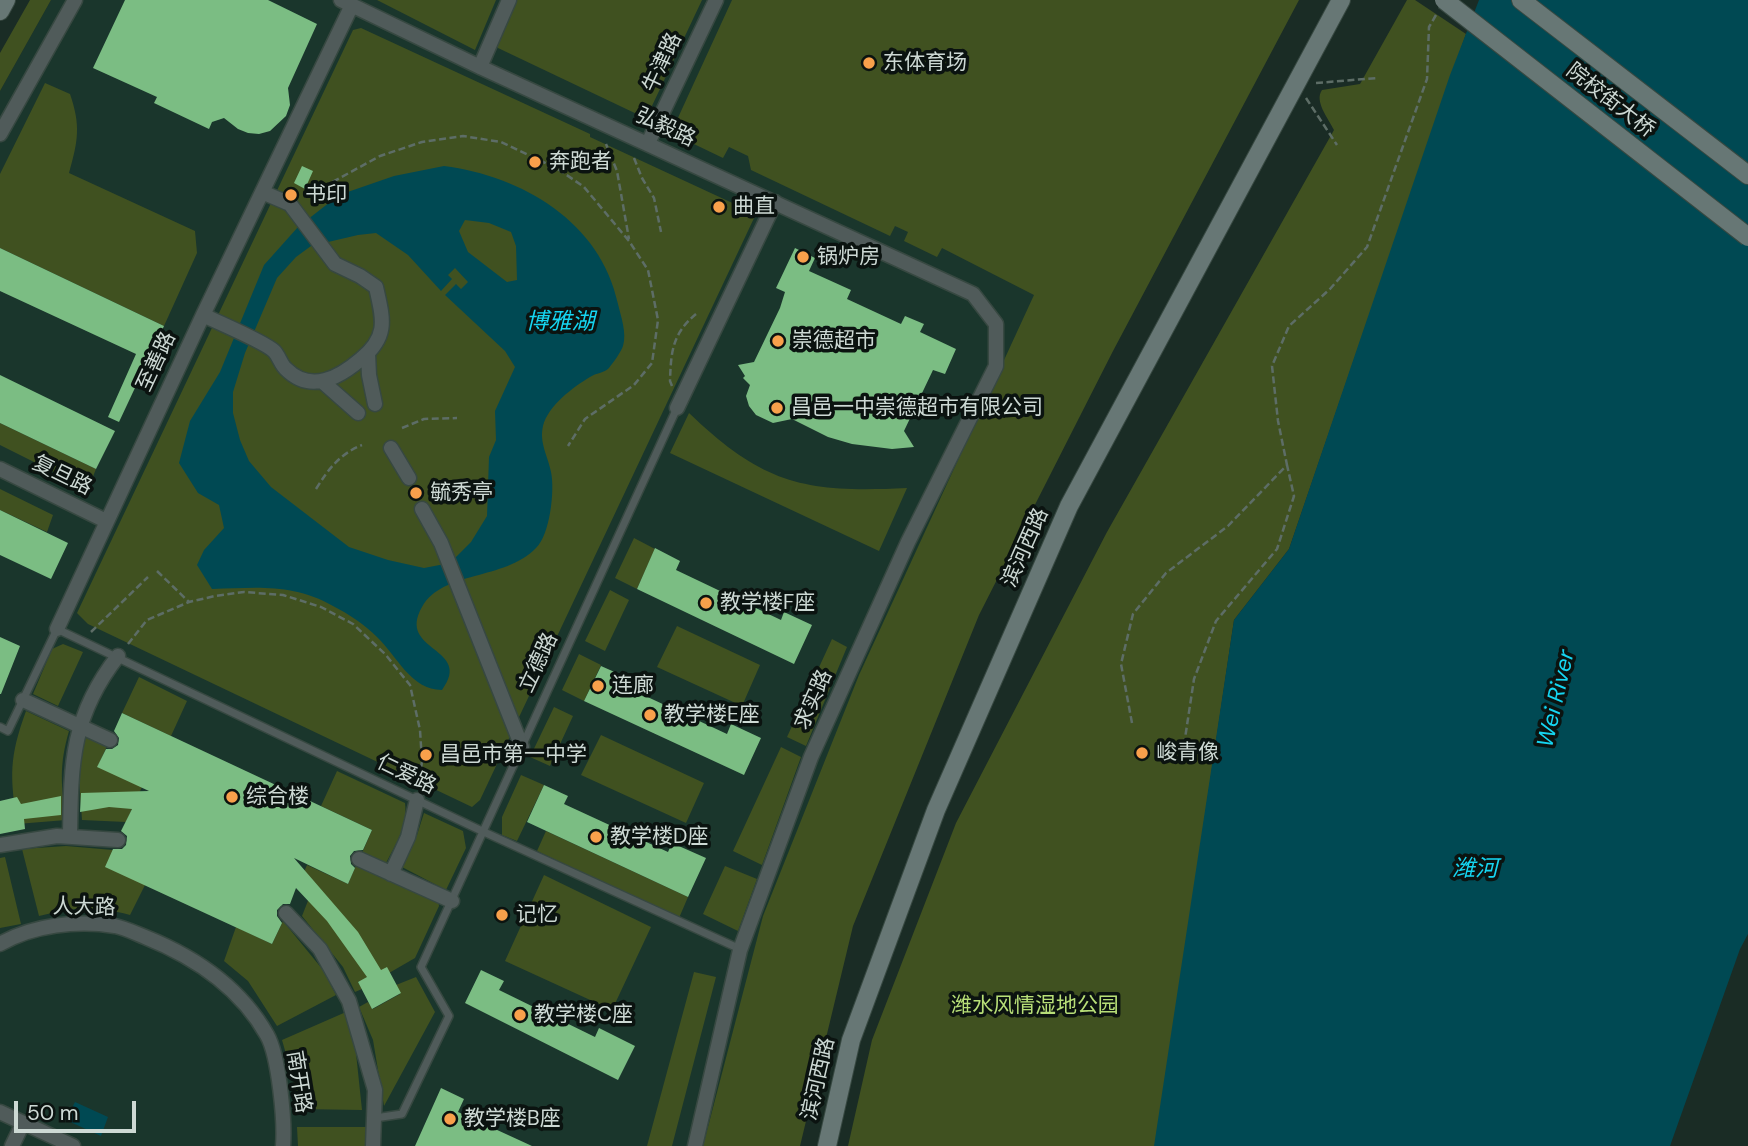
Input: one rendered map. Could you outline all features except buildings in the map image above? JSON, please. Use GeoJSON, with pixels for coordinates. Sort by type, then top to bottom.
{"type":"FeatureCollection","features":[{"type":"Feature","properties":{"kind":"street"},"geometry":{"type":"LineString","coordinates":[[0,11],[6,0]]}},
{"type":"Feature","properties":{"kind":"street"},"geometry":{"type":"LineString","coordinates":[[0,134],[75,0]]}},
{"type":"Feature","properties":{"kind":"street"},"geometry":{"type":"LineString","coordinates":[[480,67],[509,0]]}},
{"type":"Feature","properties":{"kind":"street","name":"牛津路"},"geometry":{"type":"LineString","coordinates":[[648,143],[716,0]]}},
{"type":"Feature","properties":{"kind":"street","name":"滨河西路"},"geometry":{"type":"LineString","coordinates":[[827,1146],[851,1040],[936,810],[1069,506],[1341,0]]}},
{"type":"Feature","properties":{"kind":"street","name":"院校街大桥"},"geometry":{"type":"LineString","coordinates":[[1521,0],[1748,175]]}},
{"type":"Feature","properties":{"kind":"street","name":"弘毅路"},"geometry":{"type":"LineString","coordinates":[[346,3],[973,294]]}},
{"type":"Feature","properties":{"kind":"street","name":"至善路"},"geometry":{"type":"LineString","coordinates":[[58,629],[106,521],[262,192],[346,3]]}},
{"type":"Feature","properties":{"kind":"street","name":"院校街大桥"},"geometry":{"type":"LineString","coordinates":[[1442,5],[1748,237]]}},
{"type":"Feature","properties":{"kind":"street"},"geometry":{"type":"LineString","coordinates":[[262,192],[290,204],[335,264],[376,287],[383,317],[382,337],[347,370],[324,383]]}},
{"type":"Feature","properties":{"kind":"street","name":"立德路"},"geometry":{"type":"LineString","coordinates":[[678,407],[775,202]]}},
{"type":"Feature","properties":{"kind":"street","name":"求实路"},"geometry":{"type":"LineString","coordinates":[[695,1146],[740,950],[811,757],[908,542],[996,366],[996,324],[973,294]]}},
{"type":"Feature","properties":{"kind":"street"},"geometry":{"type":"LineString","coordinates":[[203,315],[274,351],[286,370],[301,379],[324,383],[359,413]]}},
{"type":"Feature","properties":{"kind":"street"},"geometry":{"type":"LineString","coordinates":[[368,353],[375,404]]}},
{"type":"Feature","properties":{"kind":"street"},"geometry":{"type":"LineString","coordinates":[[391,448],[409,478]]}},
{"type":"Feature","properties":{"kind":"street","name":"复旦路"},"geometry":{"type":"LineString","coordinates":[[0,469],[106,521]]}},
{"type":"Feature","properties":{"kind":"street"},"geometry":{"type":"LineString","coordinates":[[422,509],[441,543],[522,747]]}},
{"type":"Feature","properties":{"kind":"street"},"geometry":{"type":"LineString","coordinates":[[70,836],[71,770],[75,742],[101,678],[118,656]]}},
{"type":"Feature","properties":{"kind":"street"},"geometry":{"type":"LineString","coordinates":[[23,700],[110,740]]}},
{"type":"Feature","properties":{"kind":"street"},"geometry":{"type":"LineString","coordinates":[[391,874],[408,837],[417,800]]}},
{"type":"Feature","properties":{"kind":"street"},"geometry":{"type":"LineString","coordinates":[[0,845],[70,836],[118,840]]}},
{"type":"Feature","properties":{"kind":"street"},"geometry":{"type":"LineString","coordinates":[[359,859],[452,901]]}},
{"type":"Feature","properties":{"kind":"street"},"geometry":{"type":"LineString","coordinates":[[286,913],[320,949],[349,1001],[375,1090],[373,1146]]}},
{"type":"Feature","properties":{"kind":"street","name":"人大路"},"geometry":{"type":"LineString","coordinates":[[0,944],[34,929],[75,925],[116,926],[168,946]]}},
{"type":"Feature","properties":{"kind":"street","name":"南开路"},"geometry":{"type":"LineString","coordinates":[[168,946],[216,975],[247,1004],[269,1038],[284,1123],[283,1146]]}},
{"type":"Feature","properties":{"kind":"street"},"geometry":{"type":"LineString","coordinates":[[0,1112],[73,1146]]}},
{"type":"Feature","properties":{"kind":"street"},"geometry":{"type":"LineString","coordinates":[[12,1146],[23,1123]]}},
{"type":"Feature","properties":{"kind":"lane","name":"立德路"},"geometry":{"type":"LineString","coordinates":[[375,1118],[402,1114],[449,1016],[421,967],[678,407]]}},
{"type":"Feature","properties":{"kind":"lane","name":"仁爱路"},"geometry":{"type":"LineString","coordinates":[[58,629],[484,832],[740,950]]}},
{"type":"Feature","properties":{"kind":"lane","name":"至善路"},"geometry":{"type":"LineString","coordinates":[[0,727],[8,731],[58,629]]}},
{"type":"Feature","properties":{"kind":"path"},"geometry":{"type":"LineString","coordinates":[[1184,745],[1194,679],[1216,621],[1277,549],[1294,496],[1278,421],[1272,366],[1289,326],[1329,289],[1367,247],[1427,79],[1429,27],[1442,5]]}},
{"type":"Feature","properties":{"kind":"path"},"geometry":{"type":"LineString","coordinates":[[1337,145],[1297,84],[1377,78]]}},
{"type":"Feature","properties":{"kind":"path"},"geometry":{"type":"LineString","coordinates":[[290,204],[380,156],[422,142],[463,136],[500,142],[558,169],[583,187],[629,241],[648,270],[658,320],[652,363],[634,385],[585,419],[568,446]]}},
{"type":"Feature","properties":{"kind":"path"},"geometry":{"type":"LineString","coordinates":[[606,144],[617,171],[629,241]]}},
{"type":"Feature","properties":{"kind":"path"},"geometry":{"type":"LineString","coordinates":[[634,158],[654,198],[661,232]]}},
{"type":"Feature","properties":{"kind":"path"},"geometry":{"type":"LineString","coordinates":[[678,407],[670,381],[671,348],[685,323],[696,314]]}},
{"type":"Feature","properties":{"kind":"path"},"geometry":{"type":"LineString","coordinates":[[402,428],[424,419],[457,418]]}},
{"type":"Feature","properties":{"kind":"path"},"geometry":{"type":"LineString","coordinates":[[316,489],[329,467],[346,452],[362,445]]}},
{"type":"Feature","properties":{"kind":"path"},"geometry":{"type":"LineString","coordinates":[[1132,723],[1121,664],[1133,614],[1167,573],[1228,526],[1287,465]]}},
{"type":"Feature","properties":{"kind":"path"},"geometry":{"type":"LineString","coordinates":[[157,571],[189,602]]}},
{"type":"Feature","properties":{"kind":"path"},"geometry":{"type":"LineString","coordinates":[[91,632],[148,577]]}},
{"type":"Feature","properties":{"kind":"path"},"geometry":{"type":"LineString","coordinates":[[118,656],[147,620],[189,602],[244,592],[283,595],[321,607],[353,624],[385,654],[410,685],[420,730],[422,761],[417,800]]}},
{"type":"Feature","properties":{"kind":"shaded area","name":"昌邑市第一中学"},"geometry":{"type":"Polygon","coordinates":[[[51,0],[1201,0],[725,1146],[0,1146],[0,91],[51,0]]]}},
{"type":"Feature","properties":{"kind":"green space"},"geometry":{"type":"Polygon","coordinates":[[[30,0],[51,0],[0,91],[0,53],[30,0]]]}},
{"type":"Feature","properties":{"kind":"green space"},"geometry":{"type":"Polygon","coordinates":[[[377,0],[496,0],[475,50],[377,0]]]}},
{"type":"Feature","properties":{"kind":"green space"},"geometry":{"type":"Polygon","coordinates":[[[513,0],[702,0],[651,108],[641,116],[498,48],[496,37],[513,0]]]}},
{"type":"Feature","properties":{"kind":"green space"},"geometry":{"type":"Polygon","coordinates":[[[732,0],[1299,0],[1113,351],[979,615],[853,926],[800,1146],[703,1146],[763,916],[859,675],[1034,295],[942,248],[937,257],[904,241],[908,232],[895,226],[890,236],[751,170],[748,156],[729,147],[723,158],[671,133],[732,0]]]}},
{"type":"Feature","properties":{"kind":"green space","name":"潍水风情湿地公园"},"geometry":{"type":"Polygon","coordinates":[[[1407,0],[1415,0],[1466,34],[1289,549],[1234,620],[1156,1146],[848,1146],[872,1040],[956,823],[1107,532],[1334,130],[1321,104],[1322,90],[1360,84],[1407,0]]]}},
{"type":"Feature","properties":{"kind":"green space"},"geometry":{"type":"Polygon","coordinates":[[[361,28],[590,134],[590,137],[754,213],[755,216],[480,800],[472,807],[88,624],[77,613],[353,30],[361,28]]]}},
{"type":"Feature","properties":{"kind":"green space"},"geometry":{"type":"Polygon","coordinates":[[[45,83],[70,94],[76,115],[77,134],[69,173],[195,231],[197,253],[164,326],[0,248],[0,174],[45,83]]]}},
{"type":"Feature","properties":{"kind":"green space"},"geometry":{"type":"Polygon","coordinates":[[[689,413],[740,456],[764,470],[788,479],[841,489],[907,488],[879,551],[670,453],[689,413]]]}},
{"type":"Feature","properties":{"kind":"green space"},"geometry":{"type":"Polygon","coordinates":[[[0,423],[96,469],[88,489],[0,445],[0,423]]]}},
{"type":"Feature","properties":{"kind":"green space"},"geometry":{"type":"Polygon","coordinates":[[[0,489],[53,515],[47,532],[0,510],[0,489]]]}},
{"type":"Feature","properties":{"kind":"green space"},"geometry":{"type":"Polygon","coordinates":[[[634,538],[655,549],[637,589],[615,578],[634,538]]]}},
{"type":"Feature","properties":{"kind":"green space"},"geometry":{"type":"Polygon","coordinates":[[[610,590],[629,600],[605,651],[585,641],[610,590]]]}},
{"type":"Feature","properties":{"kind":"green space"},"geometry":{"type":"Polygon","coordinates":[[[677,626],[760,665],[742,706],[657,667],[677,626]]]}},
{"type":"Feature","properties":{"kind":"green space"},"geometry":{"type":"Polygon","coordinates":[[[832,639],[847,647],[806,746],[787,737],[832,639]]]}},
{"type":"Feature","properties":{"kind":"green space"},"geometry":{"type":"Polygon","coordinates":[[[63,644],[83,652],[58,706],[33,694],[52,649],[63,644]]]}},
{"type":"Feature","properties":{"kind":"green space"},"geometry":{"type":"Polygon","coordinates":[[[579,654],[601,665],[584,701],[562,690],[579,654]]]}},
{"type":"Feature","properties":{"kind":"green space"},"geometry":{"type":"Polygon","coordinates":[[[139,677],[187,701],[171,736],[122,713],[139,677]]]}},
{"type":"Feature","properties":{"kind":"green space"},"geometry":{"type":"Polygon","coordinates":[[[554,707],[573,716],[550,766],[530,757],[554,707]]]}},
{"type":"Feature","properties":{"kind":"green space"},"geometry":{"type":"Polygon","coordinates":[[[26,711],[69,731],[62,776],[66,820],[17,824],[12,767],[16,742],[26,711]]]}},
{"type":"Feature","properties":{"kind":"green space"},"geometry":{"type":"Polygon","coordinates":[[[601,735],[704,783],[686,823],[581,775],[601,735]]]}},
{"type":"Feature","properties":{"kind":"green space"},"geometry":{"type":"Polygon","coordinates":[[[84,737],[107,746],[98,766],[142,787],[126,822],[82,820],[79,778],[84,737]]]}},
{"type":"Feature","properties":{"kind":"green space"},"geometry":{"type":"Polygon","coordinates":[[[781,747],[801,757],[762,865],[733,851],[781,747]]]}},
{"type":"Feature","properties":{"kind":"green space"},"geometry":{"type":"Polygon","coordinates":[[[337,771],[405,803],[403,827],[386,863],[362,853],[372,830],[321,806],[337,771]]]}},
{"type":"Feature","properties":{"kind":"green space"},"geometry":{"type":"Polygon","coordinates":[[[521,775],[544,785],[517,841],[502,835],[502,817],[521,775]]]}},
{"type":"Feature","properties":{"kind":"green space"},"geometry":{"type":"Polygon","coordinates":[[[424,813],[463,831],[466,848],[446,890],[402,867],[424,813]]]}},
{"type":"Feature","properties":{"kind":"green space"},"geometry":{"type":"Polygon","coordinates":[[[546,831],[688,897],[679,918],[537,851],[546,831]]]}},
{"type":"Feature","properties":{"kind":"green space"},"geometry":{"type":"Polygon","coordinates":[[[66,846],[113,850],[145,885],[130,915],[84,908],[39,916],[22,849],[66,846]]]}},
{"type":"Feature","properties":{"kind":"green space"},"geometry":{"type":"Polygon","coordinates":[[[5,857],[21,924],[0,928],[0,858],[5,857]]]}},
{"type":"Feature","properties":{"kind":"green space"},"geometry":{"type":"Polygon","coordinates":[[[357,863],[438,899],[439,906],[415,958],[389,973],[358,982],[362,989],[355,992],[343,967],[302,916],[315,883],[304,872],[307,865],[348,884],[357,863]]]}},
{"type":"Feature","properties":{"kind":"green space"},"geometry":{"type":"Polygon","coordinates":[[[725,866],[757,879],[738,931],[703,914],[725,866]]]}},
{"type":"Feature","properties":{"kind":"green space"},"geometry":{"type":"Polygon","coordinates":[[[544,875],[651,927],[612,1010],[505,961],[544,875]]]}},
{"type":"Feature","properties":{"kind":"green space"},"geometry":{"type":"Polygon","coordinates":[[[283,921],[323,970],[336,995],[277,1026],[248,981],[224,961],[236,927],[272,944],[283,921]]]}},
{"type":"Feature","properties":{"kind":"green space"},"geometry":{"type":"Polygon","coordinates":[[[694,972],[716,977],[672,1146],[647,1146],[694,972]]]}},
{"type":"Feature","properties":{"kind":"green space"},"geometry":{"type":"Polygon","coordinates":[[[416,977],[435,1012],[384,1106],[373,1040],[359,1007],[368,1002],[373,1009],[400,994],[396,985],[416,977]]]}},
{"type":"Feature","properties":{"kind":"green space"},"geometry":{"type":"Polygon","coordinates":[[[346,1012],[356,1053],[362,1110],[299,1109],[282,1040],[346,1012]]]}},
{"type":"Feature","properties":{"kind":"green space"},"geometry":{"type":"Polygon","coordinates":[[[297,1127],[367,1127],[365,1146],[298,1146],[297,1127]]]}},
{"type":"Feature","properties":{"kind":"water","name":"潍河"},"geometry":{"type":"Polygon","coordinates":[[[1479,0],[1748,0],[1748,934],[1740,949],[1670,1146],[1154,1146],[1234,620],[1289,549],[1450,75],[1479,0]]]}},
{"type":"Feature","properties":{"kind":"water","name":"博雅湖"},"geometry":{"type":"Polygon","coordinates":[[[444,166],[473,171],[529,192],[554,208],[576,227],[595,249],[609,275],[624,330],[623,346],[609,368],[569,392],[550,411],[543,426],[542,438],[551,472],[552,490],[548,523],[541,542],[523,558],[508,566],[444,587],[432,595],[422,607],[417,622],[419,633],[449,665],[449,676],[442,690],[431,689],[413,678],[367,628],[318,599],[274,588],[212,589],[197,565],[204,550],[224,528],[219,505],[198,493],[179,463],[190,421],[220,372],[264,265],[298,227],[339,195],[394,176],[444,166]],[[465,220],[459,231],[468,252],[507,282],[517,280],[516,246],[511,232],[489,223],[465,220]],[[376,233],[311,246],[296,257],[277,278],[245,353],[233,392],[233,413],[249,461],[271,487],[349,547],[424,568],[450,563],[471,542],[487,516],[489,457],[496,440],[495,411],[515,367],[505,351],[445,295],[456,284],[461,289],[468,282],[455,268],[448,275],[452,279],[441,291],[408,255],[376,233]]]}},
{"type":"Feature","properties":{"kind":"water"},"geometry":{"type":"Polygon","coordinates":[[[75,1102],[108,1117],[101,1136],[66,1120],[75,1102]]]}},
{"type":"Feature","properties":{"kind":"place","name":"东体育场"},"geometry":{"type":"Point","coordinates":[869,63]}},
{"type":"Feature","properties":{"kind":"place","name":"奔跑者"},"geometry":{"type":"Point","coordinates":[535,162]}},
{"type":"Feature","properties":{"kind":"place","name":"书印"},"geometry":{"type":"Point","coordinates":[291,195]}},
{"type":"Feature","properties":{"kind":"place","name":"曲直"},"geometry":{"type":"Point","coordinates":[719,207]}},
{"type":"Feature","properties":{"kind":"place","name":"锅炉房"},"geometry":{"type":"Point","coordinates":[803,257]}},
{"type":"Feature","properties":{"kind":"place","name":"崇德超市"},"geometry":{"type":"Point","coordinates":[778,341]}},
{"type":"Feature","properties":{"kind":"place","name":"昌邑一中崇德超市有限公司"},"geometry":{"type":"Point","coordinates":[777,408]}},
{"type":"Feature","properties":{"kind":"place","name":"毓秀亭"},"geometry":{"type":"Point","coordinates":[416,493]}},
{"type":"Feature","properties":{"kind":"place","name":"教学楼F座"},"geometry":{"type":"Point","coordinates":[706,603]}},
{"type":"Feature","properties":{"kind":"place","name":"连廊"},"geometry":{"type":"Point","coordinates":[598,686]}},
{"type":"Feature","properties":{"kind":"place","name":"教学楼E座"},"geometry":{"type":"Point","coordinates":[650,715]}},
{"type":"Feature","properties":{"kind":"place","name":"峻青像"},"geometry":{"type":"Point","coordinates":[1142,753]}},
{"type":"Feature","properties":{"kind":"place","name":"昌邑市第一中学"},"geometry":{"type":"Point","coordinates":[426,755]}},
{"type":"Feature","properties":{"kind":"place","name":"综合楼"},"geometry":{"type":"Point","coordinates":[232,797]}},
{"type":"Feature","properties":{"kind":"place","name":"教学楼D座"},"geometry":{"type":"Point","coordinates":[596,837]}},
{"type":"Feature","properties":{"kind":"place","name":"记忆"},"geometry":{"type":"Point","coordinates":[502,915]}},
{"type":"Feature","properties":{"kind":"place","name":"教学楼C座"},"geometry":{"type":"Point","coordinates":[520,1015]}},
{"type":"Feature","properties":{"kind":"place","name":"教学楼B座"},"geometry":{"type":"Point","coordinates":[450,1119]}},
{"type":"Feature","properties":{"kind":"water label","name":"Wei River"},"geometry":{"type":"Point","coordinates":[1557,699]}}]}
